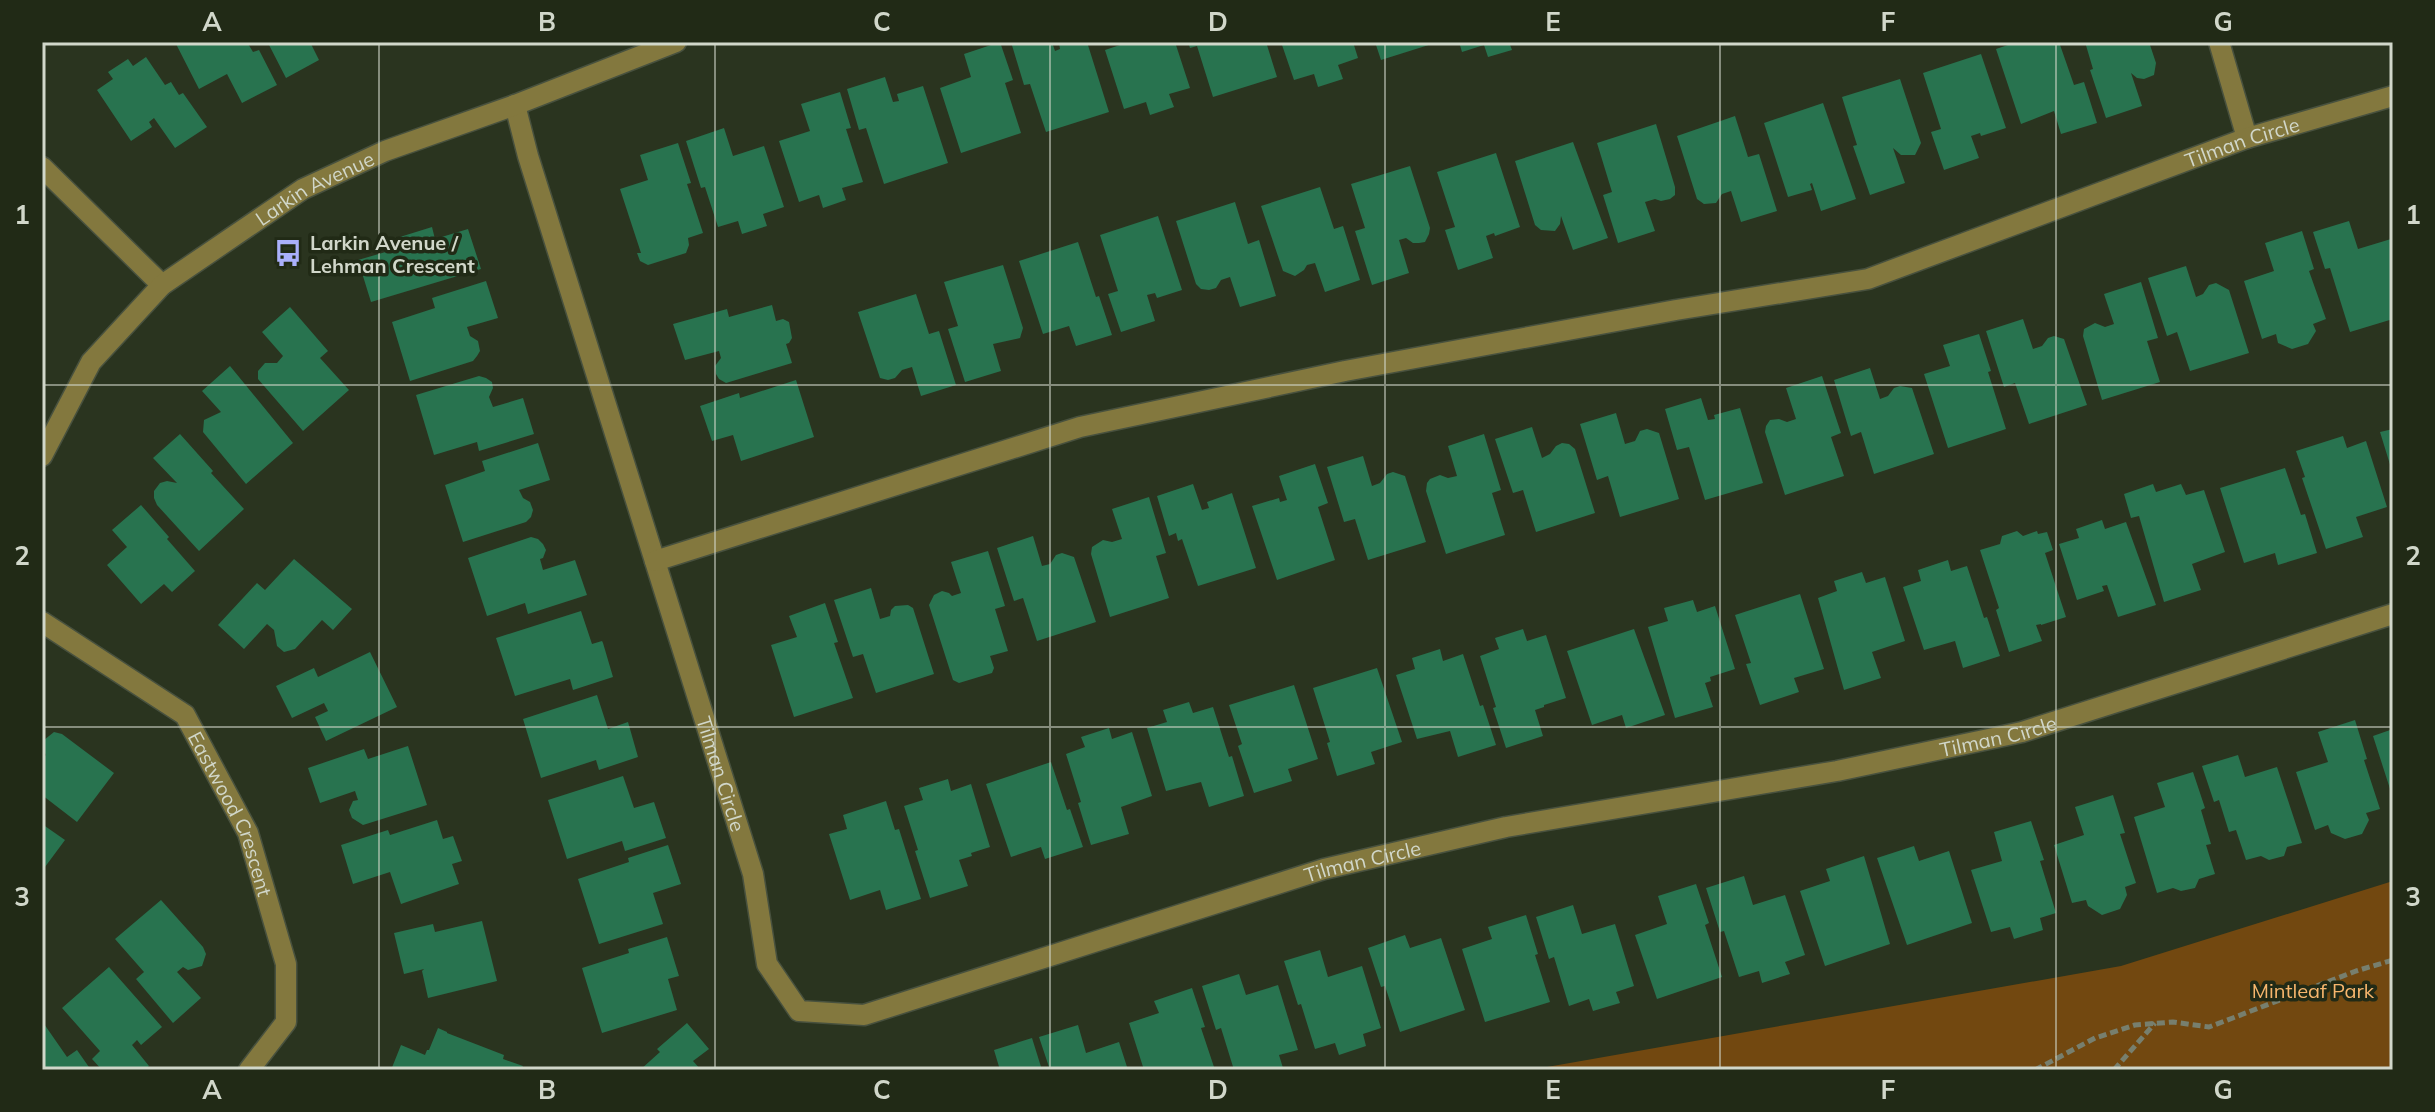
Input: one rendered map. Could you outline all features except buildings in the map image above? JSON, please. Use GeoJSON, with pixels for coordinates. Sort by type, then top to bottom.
{"type":"FeatureCollection","features":[{"type":"Feature","properties":{"kind":"street","name":"Larkin Avenue"},"geometry":{"type":"LineString","coordinates":[[42,456],[91,362],[162,285],[303,189],[385,151],[515,105],[676,42]]}},
{"type":"Feature","properties":{"kind":"street"},"geometry":{"type":"LineString","coordinates":[[2219,42],[2247,138]]}},
{"type":"Feature","properties":{"kind":"street","name":"Tilman Circle"},"geometry":{"type":"LineString","coordinates":[[655,561],[1080,427],[1345,371],[1676,310],[1868,279],[2247,138],[2393,96]]}},
{"type":"Feature","properties":{"kind":"street","name":"Tilman Circle"},"geometry":{"type":"LineString","coordinates":[[515,105],[528,156],[753,874],[767,964],[799,1011],[864,1015],[1324,869],[1506,827],[1837,771],[2022,732],[2393,614]]}},
{"type":"Feature","properties":{"kind":"street"},"geometry":{"type":"LineString","coordinates":[[42,167],[162,285]]}},
{"type":"Feature","properties":{"kind":"street","name":"Eastwood Crescent"},"geometry":{"type":"LineString","coordinates":[[42,622],[185,715],[248,833],[286,964],[286,1022],[249,1070]]}},
{"type":"Feature","properties":{"kind":"path"},"geometry":{"type":"LineString","coordinates":[[2035,1070],[2095,1038],[2135,1025],[2173,1022],[2209,1027],[2393,960]]}},
{"type":"Feature","properties":{"kind":"path"},"geometry":{"type":"LineString","coordinates":[[2114,1070],[2155,1023]]}},
{"type":"Feature","properties":{"kind":"green space","name":"Mintleaf Park"},"geometry":{"type":"Polygon","coordinates":[[[2393,881],[2393,1070],[1530,1070],[2121,966],[2393,881]]]}},
{"type":"Feature","properties":{"kind":"place","name":"Larkin Avenue / Lehman Crescent"},"geometry":{"type":"Point","coordinates":[288,253]}}]}
